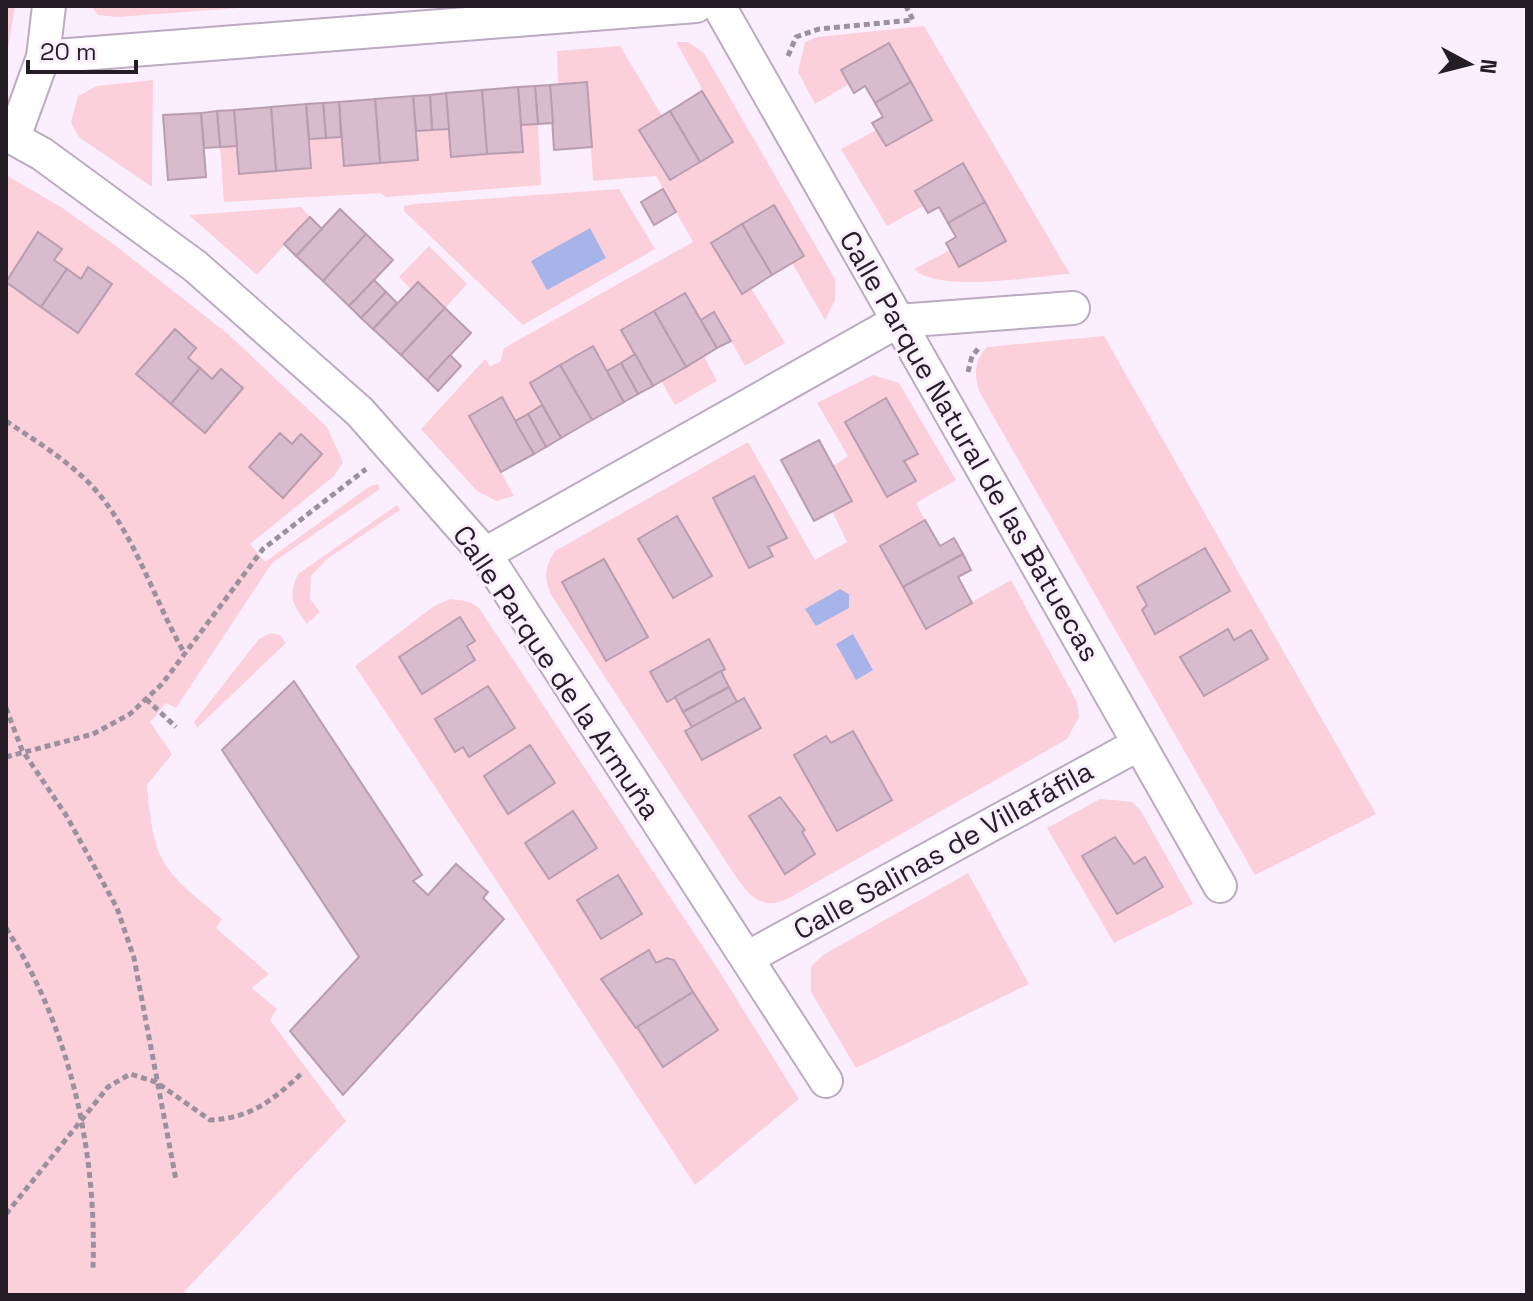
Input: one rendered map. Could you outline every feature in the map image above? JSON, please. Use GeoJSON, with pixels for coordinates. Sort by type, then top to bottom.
{"type":"FeatureCollection","features":[{"type":"Feature","properties":{"kind":"street"},"geometry":{"type":"LineString","coordinates":[[10,136],[43,57],[49,6]]}},
{"type":"Feature","properties":{"kind":"street"},"geometry":{"type":"LineString","coordinates":[[43,57],[696,6]]}},
{"type":"Feature","properties":{"kind":"street","name":"Calle Parque Natural de las Batuecas"},"geometry":{"type":"LineString","coordinates":[[719,6],[1220,886]]}},
{"type":"Feature","properties":{"kind":"street","name":"Calle Parque de la Armuña"},"geometry":{"type":"LineString","coordinates":[[10,136],[42,154],[195,266],[360,412],[485,554],[826,1081]]}},
{"type":"Feature","properties":{"kind":"street"},"geometry":{"type":"LineString","coordinates":[[485,554],[898,321],[1073,308]]}},
{"type":"Feature","properties":{"kind":"street","name":"Calle Salinas de Villafáfila"},"geometry":{"type":"LineString","coordinates":[[747,958],[1139,744]]}},
{"type":"Feature","properties":{"kind":"path"},"geometry":{"type":"LineString","coordinates":[[790,65],[788,56],[796,37],[819,29],[913,20],[906,6]]}},
{"type":"Feature","properties":{"kind":"path"},"geometry":{"type":"LineString","coordinates":[[967,377],[972,356],[984,341]]}},
{"type":"Feature","properties":{"kind":"path"},"geometry":{"type":"LineString","coordinates":[[6,421],[87,480],[123,529],[162,615],[185,654]]}},
{"type":"Feature","properties":{"kind":"path"},"geometry":{"type":"LineString","coordinates":[[360,458],[377,476]]}},
{"type":"Feature","properties":{"kind":"path"},"geometry":{"type":"LineString","coordinates":[[6,757],[22,750],[93,734],[130,714],[185,654],[263,549],[369,467]]}},
{"type":"Feature","properties":{"kind":"path"},"geometry":{"type":"LineString","coordinates":[[146,699],[176,727]]}},
{"type":"Feature","properties":{"kind":"path"},"geometry":{"type":"LineString","coordinates":[[6,708],[22,750],[66,815],[117,908],[134,958],[176,1180]]}},
{"type":"Feature","properties":{"kind":"path"},"geometry":{"type":"LineString","coordinates":[[6,928],[29,963],[48,1005],[66,1058],[81,1124],[95,1215],[93,1268]]}},
{"type":"Feature","properties":{"kind":"path"},"geometry":{"type":"LineString","coordinates":[[6,1214],[108,1087],[130,1074],[156,1082],[210,1120],[251,1114],[270,1103],[302,1073]]}},
{"type":"Feature","properties":{"kind":"shaded area"},"geometry":{"type":"Polygon","coordinates":[[[6,6],[15,6],[6,60],[6,6]]]}},
{"type":"Feature","properties":{"kind":"shaded area"},"geometry":{"type":"Polygon","coordinates":[[[91,6],[266,6],[117,17],[98,15],[91,6]]]}},
{"type":"Feature","properties":{"kind":"shaded area"},"geometry":{"type":"Polygon","coordinates":[[[924,26],[1070,274],[965,282],[944,281],[914,269],[950,250],[960,267],[1006,241],[963,164],[916,190],[923,206],[887,226],[841,149],[876,130],[886,146],[932,120],[890,43],[841,70],[849,84],[815,104],[798,72],[805,42],[818,37],[924,26]]]}},
{"type":"Feature","properties":{"kind":"shaded area"},"geometry":{"type":"Polygon","coordinates":[[[676,42],[688,42],[704,53],[835,279],[835,300],[825,320],[792,263],[804,255],[773,205],[711,243],[741,293],[751,288],[785,343],[745,366],[715,312],[701,320],[685,293],[621,329],[635,354],[607,371],[592,346],[530,382],[542,405],[515,421],[470,416],[514,496],[496,501],[477,491],[421,429],[485,359],[490,366],[500,362],[504,348],[693,242],[656,176],[593,181],[587,82],[558,84],[557,51],[620,46],[662,116],[639,130],[670,180],[732,142],[676,42]]]}},
{"type":"Feature","properties":{"kind":"shaded area"},"geometry":{"type":"Polygon","coordinates":[[[153,80],[152,187],[79,137],[71,123],[78,96],[97,86],[153,80]]]}},
{"type":"Feature","properties":{"kind":"shaded area"},"geometry":{"type":"Polygon","coordinates":[[[538,124],[541,185],[386,197],[380,193],[224,202],[220,147],[237,146],[239,174],[311,168],[309,139],[341,137],[345,166],[417,160],[416,131],[449,129],[451,157],[523,152],[521,125],[538,124]]]}},
{"type":"Feature","properties":{"kind":"shaded area"},"geometry":{"type":"Polygon","coordinates":[[[6,175],[61,207],[116,246],[228,334],[327,427],[343,462],[334,476],[250,544],[265,562],[370,486],[378,484],[380,489],[272,563],[176,708],[166,703],[150,722],[172,754],[147,785],[158,850],[174,876],[222,919],[216,928],[269,974],[252,988],[277,1009],[270,1020],[346,1121],[181,1295],[6,1295],[6,175]]]}},
{"type":"Feature","properties":{"kind":"shaded area"},"geometry":{"type":"Polygon","coordinates":[[[619,189],[655,249],[523,325],[404,211],[404,206],[414,204],[619,189]]]}},
{"type":"Feature","properties":{"kind":"shaded area"},"geometry":{"type":"Polygon","coordinates":[[[301,207],[310,217],[257,275],[189,215],[301,207]]]}},
{"type":"Feature","properties":{"kind":"shaded area"},"geometry":{"type":"Polygon","coordinates":[[[429,246],[467,284],[445,308],[418,282],[411,289],[399,277],[429,246]]]}},
{"type":"Feature","properties":{"kind":"shaded area"},"geometry":{"type":"Polygon","coordinates":[[[1104,336],[1376,814],[1255,875],[979,391],[976,368],[987,347],[1104,336]]]}},
{"type":"Feature","properties":{"kind":"shaded area"},"geometry":{"type":"Polygon","coordinates":[[[704,356],[717,381],[675,405],[661,381],[704,356]]]}},
{"type":"Feature","properties":{"kind":"shaded area"},"geometry":{"type":"Polygon","coordinates":[[[873,375],[899,383],[956,480],[916,503],[925,520],[880,546],[926,628],[1011,580],[1077,702],[1079,717],[1067,739],[789,898],[765,903],[747,891],[736,877],[553,598],[546,580],[547,569],[555,551],[748,442],[815,560],[847,542],[832,511],[833,466],[848,456],[817,403],[873,375]]]}},
{"type":"Feature","properties":{"kind":"shaded area"},"geometry":{"type":"Polygon","coordinates":[[[397,505],[400,510],[327,559],[311,576],[310,599],[320,612],[307,624],[293,600],[298,574],[397,505]]]}},
{"type":"Feature","properties":{"kind":"shaded area"},"geometry":{"type":"Polygon","coordinates":[[[450,599],[470,602],[479,608],[721,974],[799,1099],[695,1185],[355,666],[434,606],[450,599]]]}},
{"type":"Feature","properties":{"kind":"shaded area"},"geometry":{"type":"Polygon","coordinates":[[[271,633],[280,635],[286,643],[197,728],[194,722],[259,639],[271,633]]]}},
{"type":"Feature","properties":{"kind":"shaded area"},"geometry":{"type":"Polygon","coordinates":[[[1100,799],[1132,802],[1141,811],[1193,904],[1114,943],[1047,828],[1100,799]]]}},
{"type":"Feature","properties":{"kind":"shaded area"},"geometry":{"type":"Polygon","coordinates":[[[968,873],[1029,984],[856,1068],[811,992],[811,967],[823,955],[968,873]]]}},
{"type":"Feature","properties":{"kind":"water"},"geometry":{"type":"Polygon","coordinates":[[[590,228],[606,258],[547,290],[531,261],[590,228]]]}},
{"type":"Feature","properties":{"kind":"water"},"geometry":{"type":"Polygon","coordinates":[[[840,589],[849,594],[849,608],[816,626],[805,609],[840,589]]]}},
{"type":"Feature","properties":{"kind":"water"},"geometry":{"type":"Polygon","coordinates":[[[853,634],[873,670],[856,680],[836,644],[853,634]]]}},
{"type":"Feature","properties":{"kind":"building"},"geometry":{"type":"Polygon","coordinates":[[[889,43],[911,82],[875,103],[865,86],[854,93],[841,70],[889,43]]]}},
{"type":"Feature","properties":{"kind":"building"},"geometry":{"type":"Polygon","coordinates":[[[587,82],[592,147],[554,150],[550,85],[587,82]]]}},
{"type":"Feature","properties":{"kind":"building"},"geometry":{"type":"Polygon","coordinates":[[[911,82],[932,120],[886,146],[872,123],[883,117],[875,103],[911,82]]]}},
{"type":"Feature","properties":{"kind":"building"},"geometry":{"type":"Polygon","coordinates":[[[550,85],[553,123],[538,124],[535,86],[550,85]]]}},
{"type":"Feature","properties":{"kind":"building"},"geometry":{"type":"Polygon","coordinates":[[[535,86],[538,124],[521,125],[518,87],[535,86]]]}},
{"type":"Feature","properties":{"kind":"building"},"geometry":{"type":"Polygon","coordinates":[[[518,87],[523,152],[487,154],[482,90],[518,87]]]}},
{"type":"Feature","properties":{"kind":"building"},"geometry":{"type":"Polygon","coordinates":[[[482,90],[487,154],[451,157],[446,93],[482,90]]]}},
{"type":"Feature","properties":{"kind":"building"},"geometry":{"type":"Polygon","coordinates":[[[702,91],[733,142],[700,162],[670,111],[702,91]]]}},
{"type":"Feature","properties":{"kind":"building"},"geometry":{"type":"Polygon","coordinates":[[[446,93],[449,129],[432,130],[430,95],[446,93]]]}},
{"type":"Feature","properties":{"kind":"building"},"geometry":{"type":"Polygon","coordinates":[[[430,95],[432,130],[416,131],[413,96],[430,95]]]}},
{"type":"Feature","properties":{"kind":"building"},"geometry":{"type":"Polygon","coordinates":[[[413,96],[418,160],[380,163],[375,99],[413,96]]]}},
{"type":"Feature","properties":{"kind":"building"},"geometry":{"type":"Polygon","coordinates":[[[375,99],[380,163],[344,166],[339,102],[375,99]]]}},
{"type":"Feature","properties":{"kind":"building"},"geometry":{"type":"Polygon","coordinates":[[[339,102],[341,137],[326,138],[323,103],[339,102]]]}},
{"type":"Feature","properties":{"kind":"building"},"geometry":{"type":"Polygon","coordinates":[[[323,103],[326,138],[309,139],[306,104],[323,103]]]}},
{"type":"Feature","properties":{"kind":"building"},"geometry":{"type":"Polygon","coordinates":[[[306,104],[311,168],[276,171],[271,107],[306,104]]]}},
{"type":"Feature","properties":{"kind":"building"},"geometry":{"type":"Polygon","coordinates":[[[271,107],[276,171],[239,174],[234,110],[271,107]]]}},
{"type":"Feature","properties":{"kind":"building"},"geometry":{"type":"Polygon","coordinates":[[[234,110],[237,146],[220,147],[217,111],[234,110]]]}},
{"type":"Feature","properties":{"kind":"building"},"geometry":{"type":"Polygon","coordinates":[[[217,111],[220,147],[204,148],[201,113],[217,111]]]}},
{"type":"Feature","properties":{"kind":"building"},"geometry":{"type":"Polygon","coordinates":[[[670,111],[700,162],[670,180],[639,130],[670,111]]]}},
{"type":"Feature","properties":{"kind":"building"},"geometry":{"type":"Polygon","coordinates":[[[201,113],[206,177],[168,180],[163,115],[201,113]]]}},
{"type":"Feature","properties":{"kind":"building"},"geometry":{"type":"Polygon","coordinates":[[[963,163],[985,202],[948,223],[939,207],[928,213],[915,191],[963,163]]]}},
{"type":"Feature","properties":{"kind":"building"},"geometry":{"type":"Polygon","coordinates":[[[663,189],[676,212],[654,225],[641,202],[663,189]]]}},
{"type":"Feature","properties":{"kind":"building"},"geometry":{"type":"Polygon","coordinates":[[[985,202],[1006,241],[959,267],[946,243],[956,237],[948,223],[985,202]]]}},
{"type":"Feature","properties":{"kind":"building"},"geometry":{"type":"Polygon","coordinates":[[[774,205],[804,256],[772,275],[742,224],[774,205]]]}},
{"type":"Feature","properties":{"kind":"building"},"geometry":{"type":"Polygon","coordinates":[[[340,209],[366,234],[323,281],[296,256],[340,209]]]}},
{"type":"Feature","properties":{"kind":"building"},"geometry":{"type":"Polygon","coordinates":[[[310,217],[322,229],[296,256],[284,244],[310,217]]]}},
{"type":"Feature","properties":{"kind":"building"},"geometry":{"type":"Polygon","coordinates":[[[742,224],[772,275],[742,294],[711,243],[742,224]]]}},
{"type":"Feature","properties":{"kind":"building"},"geometry":{"type":"Polygon","coordinates":[[[38,232],[62,249],[54,260],[67,269],[41,307],[6,282],[38,232]]]}},
{"type":"Feature","properties":{"kind":"building"},"geometry":{"type":"Polygon","coordinates":[[[366,234],[393,260],[349,306],[323,281],[366,234]]]}},
{"type":"Feature","properties":{"kind":"building"},"geometry":{"type":"Polygon","coordinates":[[[88,267],[112,284],[78,333],[41,307],[67,269],[81,279],[88,267]]]}},
{"type":"Feature","properties":{"kind":"building"},"geometry":{"type":"Polygon","coordinates":[[[374,280],[386,292],[361,318],[349,306],[374,280]]]}},
{"type":"Feature","properties":{"kind":"building"},"geometry":{"type":"Polygon","coordinates":[[[418,282],[445,308],[401,355],[373,329],[418,282]]]}},
{"type":"Feature","properties":{"kind":"building"},"geometry":{"type":"Polygon","coordinates":[[[386,292],[397,303],[373,329],[361,318],[386,292]]]}},
{"type":"Feature","properties":{"kind":"building"},"geometry":{"type":"Polygon","coordinates":[[[685,293],[717,348],[686,367],[654,311],[685,293]]]}},
{"type":"Feature","properties":{"kind":"building"},"geometry":{"type":"Polygon","coordinates":[[[445,308],[471,333],[427,380],[401,355],[445,308]]]}},
{"type":"Feature","properties":{"kind":"building"},"geometry":{"type":"Polygon","coordinates":[[[654,311],[686,367],[653,386],[621,330],[654,311]]]}},
{"type":"Feature","properties":{"kind":"building"},"geometry":{"type":"Polygon","coordinates":[[[714,312],[731,341],[717,348],[701,320],[714,312]]]}},
{"type":"Feature","properties":{"kind":"building"},"geometry":{"type":"Polygon","coordinates":[[[175,329],[196,348],[188,358],[200,368],[171,404],[136,374],[175,329]]]}},
{"type":"Feature","properties":{"kind":"building"},"geometry":{"type":"Polygon","coordinates":[[[593,346],[624,402],[592,420],[560,365],[593,346]]]}},
{"type":"Feature","properties":{"kind":"building"},"geometry":{"type":"Polygon","coordinates":[[[635,354],[653,386],[638,394],[621,363],[635,354]]]}},
{"type":"Feature","properties":{"kind":"building"},"geometry":{"type":"Polygon","coordinates":[[[450,355],[461,366],[438,391],[427,380],[450,355]]]}},
{"type":"Feature","properties":{"kind":"building"},"geometry":{"type":"Polygon","coordinates":[[[621,363],[638,394],[624,402],[607,371],[621,363]]]}},
{"type":"Feature","properties":{"kind":"building"},"geometry":{"type":"Polygon","coordinates":[[[560,365],[592,420],[561,438],[530,383],[560,365]]]}},
{"type":"Feature","properties":{"kind":"building"},"geometry":{"type":"Polygon","coordinates":[[[200,368],[212,379],[221,369],[243,388],[205,433],[171,404],[200,368]]]}},
{"type":"Feature","properties":{"kind":"building"},"geometry":{"type":"Polygon","coordinates":[[[502,397],[534,454],[501,472],[469,416],[502,397]]]}},
{"type":"Feature","properties":{"kind":"building"},"geometry":{"type":"Polygon","coordinates":[[[886,398],[918,454],[904,461],[916,481],[887,497],[845,422],[886,398]]]}},
{"type":"Feature","properties":{"kind":"building"},"geometry":{"type":"Polygon","coordinates":[[[542,405],[561,438],[546,447],[528,414],[542,405]]]}},
{"type":"Feature","properties":{"kind":"building"},"geometry":{"type":"Polygon","coordinates":[[[528,414],[546,447],[534,454],[515,421],[528,414]]]}},
{"type":"Feature","properties":{"kind":"building"},"geometry":{"type":"Polygon","coordinates":[[[280,433],[292,444],[301,434],[322,454],[283,498],[249,467],[280,433]]]}},
{"type":"Feature","properties":{"kind":"building"},"geometry":{"type":"Polygon","coordinates":[[[819,440],[852,501],[814,521],[781,460],[819,440]]]}},
{"type":"Feature","properties":{"kind":"building"},"geometry":{"type":"Polygon","coordinates":[[[754,476],[787,538],[768,547],[773,556],[749,568],[713,498],[754,476]]]}},
{"type":"Feature","properties":{"kind":"building"},"geometry":{"type":"Polygon","coordinates":[[[677,516],[712,576],[673,598],[638,539],[677,516]]]}},
{"type":"Feature","properties":{"kind":"building"},"geometry":{"type":"Polygon","coordinates":[[[925,520],[940,546],[954,538],[963,554],[903,587],[880,546],[925,520]]]}},
{"type":"Feature","properties":{"kind":"building"},"geometry":{"type":"Polygon","coordinates":[[[1205,548],[1230,591],[1155,634],[1142,610],[1147,605],[1137,587],[1205,548]]]}},
{"type":"Feature","properties":{"kind":"building"},"geometry":{"type":"Polygon","coordinates":[[[963,554],[971,570],[958,577],[972,603],[926,629],[903,587],[963,554]]]}},
{"type":"Feature","properties":{"kind":"building"},"geometry":{"type":"Polygon","coordinates":[[[604,559],[648,637],[606,661],[562,582],[604,559]]]}},
{"type":"Feature","properties":{"kind":"building"},"geometry":{"type":"Polygon","coordinates":[[[460,617],[475,641],[467,646],[475,660],[422,694],[399,657],[460,617]]]}},
{"type":"Feature","properties":{"kind":"building"},"geometry":{"type":"Polygon","coordinates":[[[1228,629],[1234,640],[1251,630],[1268,659],[1204,696],[1180,657],[1228,629]]]}},
{"type":"Feature","properties":{"kind":"building"},"geometry":{"type":"Polygon","coordinates":[[[709,639],[725,669],[667,702],[650,672],[709,639]]]}},
{"type":"Feature","properties":{"kind":"building"},"geometry":{"type":"Polygon","coordinates":[[[721,671],[729,687],[683,712],[675,697],[721,671]]]}},
{"type":"Feature","properties":{"kind":"building"},"geometry":{"type":"Polygon","coordinates":[[[294,681],[422,875],[413,881],[428,895],[456,864],[488,892],[483,898],[504,919],[343,1095],[290,1031],[359,957],[222,750],[294,681]]]}},
{"type":"Feature","properties":{"kind":"building"},"geometry":{"type":"Polygon","coordinates":[[[488,686],[515,728],[469,757],[463,747],[455,752],[435,719],[488,686]]]}},
{"type":"Feature","properties":{"kind":"building"},"geometry":{"type":"Polygon","coordinates":[[[729,687],[737,702],[692,727],[683,712],[729,687]]]}},
{"type":"Feature","properties":{"kind":"building"},"geometry":{"type":"Polygon","coordinates":[[[744,698],[761,728],[702,760],[685,731],[744,698]]]}},
{"type":"Feature","properties":{"kind":"building"},"geometry":{"type":"Polygon","coordinates":[[[853,731],[892,800],[837,831],[794,755],[826,736],[831,743],[853,731]]]}},
{"type":"Feature","properties":{"kind":"building"},"geometry":{"type":"Polygon","coordinates":[[[530,745],[555,783],[508,814],[484,776],[530,745]]]}},
{"type":"Feature","properties":{"kind":"building"},"geometry":{"type":"Polygon","coordinates":[[[780,797],[805,830],[802,832],[815,854],[785,874],[749,816],[780,797]]]}},
{"type":"Feature","properties":{"kind":"building"},"geometry":{"type":"Polygon","coordinates":[[[573,811],[597,848],[549,879],[525,843],[573,811]]]}},
{"type":"Feature","properties":{"kind":"building"},"geometry":{"type":"Polygon","coordinates":[[[1115,837],[1134,864],[1145,857],[1163,887],[1117,914],[1082,856],[1115,837]]]}},
{"type":"Feature","properties":{"kind":"building"},"geometry":{"type":"Polygon","coordinates":[[[618,875],[642,914],[601,939],[577,900],[618,875]]]}},
{"type":"Feature","properties":{"kind":"building"},"geometry":{"type":"Polygon","coordinates":[[[649,950],[656,963],[667,958],[674,960],[693,992],[636,1028],[601,979],[649,950]]]}},
{"type":"Feature","properties":{"kind":"building"},"geometry":{"type":"Polygon","coordinates":[[[693,992],[718,1030],[663,1067],[637,1027],[693,992]]]}}]}
